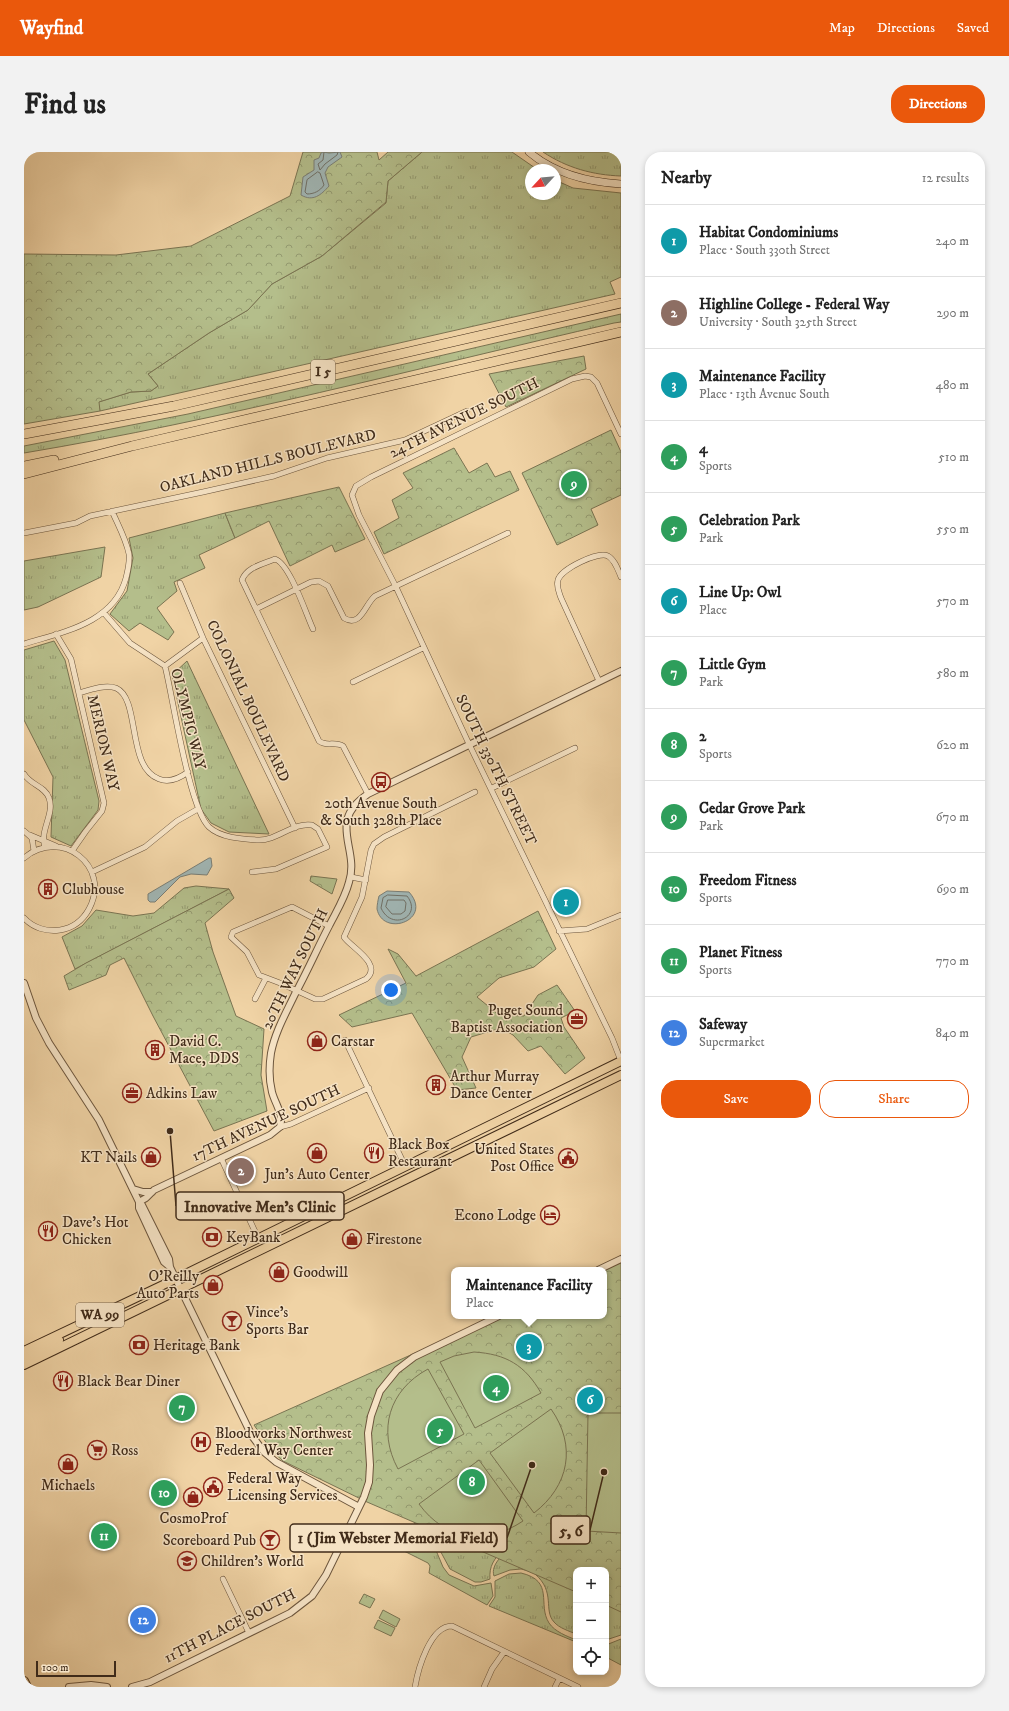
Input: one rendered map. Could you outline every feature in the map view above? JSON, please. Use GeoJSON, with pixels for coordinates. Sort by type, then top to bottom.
{"type":"FeatureCollection","features":[{"type":"Feature","properties":{"kind":"highway","name":"I 5"},"geometry":{"type":"LineString","coordinates":[[24,434],[174,406],[621,303]]}},
{"type":"Feature","properties":{"kind":"highway","name":"I 5"},"geometry":{"type":"LineString","coordinates":[[24,466],[132,446],[621,332]]}},
{"type":"Feature","properties":{"kind":"highway"},"geometry":{"type":"LineString","coordinates":[[24,474],[132,446]]}},
{"type":"Feature","properties":{"kind":"main road"},"geometry":{"type":"LineString","coordinates":[[529,152],[553,167],[578,177],[599,182],[621,184]]}},
{"type":"Feature","properties":{"kind":"main road","name":"WA 99"},"geometry":{"type":"LineString","coordinates":[[24,1351],[621,1061]]}},
{"type":"Feature","properties":{"kind":"main road","name":"WA 99"},"geometry":{"type":"LineString","coordinates":[[24,1366],[621,1075]]}},
{"type":"Feature","properties":{"kind":"main road"},"geometry":{"type":"LineString","coordinates":[[24,1358],[76,1331],[86,1322]]}},
{"type":"Feature","properties":{"kind":"main road"},"geometry":{"type":"LineString","coordinates":[[24,1681],[27,1687]]}},
{"type":"Feature","properties":{"kind":"street","name":"24TH AVENUE SOUTH"},"geometry":{"type":"LineString","coordinates":[[354,489],[367,479],[572,379],[588,376],[597,384],[621,434]]}},
{"type":"Feature","properties":{"kind":"street","name":"OAKLAND HILLS BOULEVARD"},"geometry":{"type":"LineString","coordinates":[[24,533],[76,524],[90,516],[274,476],[327,458],[405,440],[467,411]]}},
{"type":"Feature","properties":{"kind":"street","name":"SOUTH 330TH STREET"},"geometry":{"type":"LineString","coordinates":[[354,489],[352,498],[359,515],[396,587],[423,648],[492,788],[621,1061]]}},
{"type":"Feature","properties":{"kind":"street"},"geometry":{"type":"LineString","coordinates":[[24,644],[70,629],[104,613],[119,595],[124,584],[129,555],[126,543],[112,511]]}},
{"type":"Feature","properties":{"kind":"street"},"geometry":{"type":"LineString","coordinates":[[256,609],[315,581],[321,581],[328,586],[342,616],[349,620],[358,618],[362,615],[372,599],[508,533]]}},
{"type":"Feature","properties":{"kind":"street"},"geometry":{"type":"LineString","coordinates":[[599,681],[558,589],[558,578],[569,569],[592,557],[601,555],[608,556],[614,562],[621,577]]}},
{"type":"Feature","properties":{"kind":"street"},"geometry":{"type":"LineString","coordinates":[[313,629],[296,590],[279,560],[275,559],[244,573],[242,580],[319,741],[324,744],[338,744],[343,746],[368,794]]}},
{"type":"Feature","properties":{"kind":"street","name":"COLONIAL BOULEVARD"},"geometry":{"type":"LineString","coordinates":[[180,583],[203,638],[295,828]]}},
{"type":"Feature","properties":{"kind":"street","name":"OLYMPIC WAY"},"geometry":{"type":"LineString","coordinates":[[104,613],[130,642],[165,666],[188,772],[198,809],[209,827],[234,838],[267,840],[306,824],[314,825],[327,847],[276,869],[252,872]]}},
{"type":"Feature","properties":{"kind":"street","name":"MERION WAY"},"geometry":{"type":"LineString","coordinates":[[56,634],[71,659],[97,768],[104,808],[72,851]]}},
{"type":"Feature","properties":{"kind":"street"},"geometry":{"type":"LineString","coordinates":[[165,666],[203,638]]}},
{"type":"Feature","properties":{"kind":"street"},"geometry":{"type":"LineString","coordinates":[[353,682],[423,648]]}},
{"type":"Feature","properties":{"kind":"street","name":"20TH WAY SOUTH"},"geometry":{"type":"LineString","coordinates":[[280,1127],[281,1117],[271,1085],[270,1059],[276,1036],[341,904],[351,877],[351,865],[345,831],[348,818],[356,804],[368,794],[621,671]]}},
{"type":"Feature","properties":{"kind":"street"},"geometry":{"type":"LineString","coordinates":[[79,693],[95,688],[109,687],[115,688],[121,692],[126,699],[141,760],[148,773],[161,780],[168,780],[176,779],[188,772]]}},
{"type":"Feature","properties":{"kind":"street"},"geometry":{"type":"LineString","coordinates":[[492,788],[575,748]]}},
{"type":"Feature","properties":{"kind":"street"},"geometry":{"type":"LineString","coordinates":[[24,774],[29,782],[45,792],[49,798],[50,807],[42,840],[45,847]]}},
{"type":"Feature","properties":{"kind":"street"},"geometry":{"type":"LineString","coordinates":[[329,926],[292,907],[234,932],[231,935],[232,939],[247,952],[258,975],[280,983],[314,999],[322,999],[365,980],[370,976],[370,968],[365,956],[344,937],[360,903],[366,880],[371,850],[379,840],[475,792]]}},
{"type":"Feature","properties":{"kind":"street"},"geometry":{"type":"LineString","coordinates":[[92,872],[145,847],[177,821],[198,809]]}},
{"type":"Feature","properties":{"kind":"street"},"geometry":{"type":"LineString","coordinates":[[24,831],[42,840],[72,851],[85,861],[92,872],[95,894],[93,903],[87,914],[80,921],[65,929],[55,930],[39,928],[24,918]]}},
{"type":"Feature","properties":{"kind":"street"},"geometry":{"type":"LineString","coordinates":[[30,835],[33,841],[34,851]]}},
{"type":"Feature","properties":{"kind":"street"},"geometry":{"type":"LineString","coordinates":[[24,858],[34,851],[45,847],[59,847]]}},
{"type":"Feature","properties":{"kind":"street"},"geometry":{"type":"LineString","coordinates":[[351,877],[366,880]]}},
{"type":"Feature","properties":{"kind":"street"},"geometry":{"type":"LineString","coordinates":[[560,931],[587,930],[621,915]]}},
{"type":"Feature","properties":{"kind":"street"},"geometry":{"type":"LineString","coordinates":[[255,999],[266,978]]}},
{"type":"Feature","properties":{"kind":"street"},"geometry":{"type":"LineString","coordinates":[[24,984],[36,1018],[49,1043],[99,1120],[139,1202],[139,1208],[164,1262],[170,1267],[243,1418],[259,1447],[276,1462],[359,1507]]}},
{"type":"Feature","properties":{"kind":"street"},"geometry":{"type":"LineString","coordinates":[[345,1040],[405,1166]]}},
{"type":"Feature","properties":{"kind":"street","name":"17TH AVENUE SOUTH"},"geometry":{"type":"LineString","coordinates":[[139,1202],[152,1192],[270,1135],[280,1127],[291,1124],[369,1088]]}},
{"type":"Feature","properties":{"kind":"street"},"geometry":{"type":"LineString","coordinates":[[221,1158],[258,1238]]}},
{"type":"Feature","properties":{"kind":"street"},"geometry":{"type":"LineString","coordinates":[[133,1189],[143,1192],[152,1192]]}},
{"type":"Feature","properties":{"kind":"street"},"geometry":{"type":"LineString","coordinates":[[604,1267],[621,1259]]}},
{"type":"Feature","properties":{"kind":"street","name":"11TH PLACE SOUTH"},"geometry":{"type":"LineString","coordinates":[[132,1687],[150,1682],[290,1613],[312,1596],[326,1575],[359,1507],[370,1478],[367,1440],[371,1416],[380,1391],[397,1370],[414,1357],[493,1319]]}},
{"type":"Feature","properties":{"kind":"street"},"geometry":{"type":"LineString","coordinates":[[223,1579],[248,1633]]}},
{"type":"Feature","properties":{"kind":"street"},"geometry":{"type":"LineString","coordinates":[[415,1687],[418,1673],[433,1637],[445,1627],[456,1627],[504,1652],[578,1687]]}},
{"type":"Feature","properties":{"kind":"street"},"geometry":{"type":"LineString","coordinates":[[484,1687],[492,1669],[504,1652]]}},
{"type":"Feature","properties":{"kind":"street"},"geometry":{"type":"LineString","coordinates":[[555,1687],[559,1679]]}},
{"type":"Feature","properties":{"kind":"street"},"geometry":{"type":"LineString","coordinates":[[69,1687],[91,1685],[107,1687]]}},
{"type":"Feature","properties":{"kind":"green space"},"geometry":{"type":"Polygon","coordinates":[[[303,152],[377,152],[379,160],[388,152],[422,152],[388,181],[386,202],[322,256],[272,284],[248,310],[209,333],[148,374],[158,386],[151,391],[131,392],[99,402],[100,411],[24,424],[24,254],[116,255],[191,246],[290,196],[303,152]]]}},
{"type":"Feature","properties":{"kind":"green space"},"geometry":{"type":"Polygon","coordinates":[[[422,152],[512,152],[529,164],[525,164],[525,200],[561,200],[561,183],[573,188],[621,193],[621,277],[610,282],[615,294],[100,411],[98,402],[131,392],[151,391],[158,386],[148,374],[209,333],[248,310],[272,284],[322,256],[386,203],[388,181],[422,152]]]}},
{"type":"Feature","properties":{"kind":"green space"},"geometry":{"type":"Polygon","coordinates":[[[543,152],[621,152],[621,176],[580,170],[552,158],[543,152]]]}},
{"type":"Feature","properties":{"kind":"green space"},"geometry":{"type":"Polygon","coordinates":[[[621,314],[621,322],[246,409],[98,440],[24,453],[24,446],[188,414],[621,314]]]}},
{"type":"Feature","properties":{"kind":"green space"},"geometry":{"type":"Polygon","coordinates":[[[584,356],[586,369],[506,407],[489,374],[584,356]]]}},
{"type":"Feature","properties":{"kind":"green space"},"geometry":{"type":"Polygon","coordinates":[[[611,430],[621,452],[621,495],[591,509],[598,525],[557,545],[522,473],[611,430]]]}},
{"type":"Feature","properties":{"kind":"green space"},"geometry":{"type":"Polygon","coordinates":[[[454,448],[469,473],[487,463],[495,477],[510,471],[519,490],[384,554],[374,532],[399,518],[392,500],[413,488],[403,473],[454,448]]]}},
{"type":"Feature","properties":{"kind":"green space"},"geometry":{"type":"Polygon","coordinates":[[[339,487],[365,539],[335,552],[332,545],[290,566],[269,521],[235,538],[225,513],[339,487]]]}},
{"type":"Feature","properties":{"kind":"green space"},"geometry":{"type":"Polygon","coordinates":[[[225,513],[235,538],[199,555],[205,568],[174,582],[177,591],[157,608],[174,632],[168,640],[140,623],[129,631],[110,614],[127,591],[133,558],[129,538],[225,513]]]}},
{"type":"Feature","properties":{"kind":"green space"},"geometry":{"type":"Polygon","coordinates":[[[105,547],[101,577],[38,607],[24,610],[24,561],[105,547]]]}},
{"type":"Feature","properties":{"kind":"green space"},"geometry":{"type":"Polygon","coordinates":[[[54,641],[65,660],[99,801],[98,810],[71,846],[51,837],[53,777],[24,720],[24,650],[54,641]]]}},
{"type":"Feature","properties":{"kind":"green space"},"geometry":{"type":"Polygon","coordinates":[[[187,661],[269,834],[229,832],[211,823],[201,809],[172,675],[187,661]]]}},
{"type":"Feature","properties":{"kind":"green space"},"geometry":{"type":"Polygon","coordinates":[[[311,876],[337,879],[332,894],[310,881],[311,876]]]}},
{"type":"Feature","properties":{"kind":"green space"},"geometry":{"type":"Polygon","coordinates":[[[196,886],[229,889],[75,969],[62,937],[82,926],[96,910],[133,916],[154,913],[184,888],[196,886]]]}},
{"type":"Feature","properties":{"kind":"green space"},"geometry":{"type":"Polygon","coordinates":[[[229,889],[234,898],[205,923],[213,952],[236,1016],[264,1029],[261,1075],[267,1111],[214,1131],[124,958],[110,965],[106,975],[69,990],[64,976],[86,963],[229,889]]]}},
{"type":"Feature","properties":{"kind":"green space"},"geometry":{"type":"Polygon","coordinates":[[[538,911],[556,949],[534,967],[499,978],[477,997],[499,1015],[524,1016],[538,995],[557,985],[575,1011],[561,1018],[564,1027],[585,1058],[565,1074],[541,1046],[528,1051],[513,1035],[501,1028],[471,1037],[462,1057],[476,1088],[457,1090],[412,1013],[352,1027],[339,1015],[406,983],[388,949],[398,954],[416,976],[538,911]]]}},
{"type":"Feature","properties":{"kind":"green space"},"geometry":{"type":"Polygon","coordinates":[[[621,1261],[621,1612],[609,1606],[609,1567],[573,1567],[573,1591],[367,1502],[283,1461],[272,1451],[254,1425],[491,1319],[607,1319],[607,1268],[621,1261]]]}},
{"type":"Feature","properties":{"kind":"green space"},"geometry":{"type":"Polygon","coordinates":[[[474,1352],[496,1355],[514,1363],[528,1375],[541,1393],[475,1428],[440,1362],[454,1356],[474,1352]]]}},
{"type":"Feature","properties":{"kind":"green space"},"geometry":{"type":"Polygon","coordinates":[[[428,1369],[464,1434],[398,1469],[388,1440],[390,1412],[404,1388],[428,1369]]]}},
{"type":"Feature","properties":{"kind":"green space"},"geometry":{"type":"Polygon","coordinates":[[[551,1409],[559,1423],[564,1437],[566,1451],[565,1465],[562,1478],[555,1491],[534,1513],[490,1453],[551,1409]]]}},
{"type":"Feature","properties":{"kind":"green space"},"geometry":{"type":"Polygon","coordinates":[[[588,1413],[621,1413],[621,1533],[586,1531],[588,1413]]]}},
{"type":"Feature","properties":{"kind":"green space"},"geometry":{"type":"Polygon","coordinates":[[[479,1460],[523,1521],[509,1529],[495,1534],[481,1536],[454,1532],[429,1516],[419,1504],[479,1460]]]}},
{"type":"Feature","properties":{"kind":"green space"},"geometry":{"type":"Polygon","coordinates":[[[406,1504],[503,1550],[493,1563],[490,1570],[490,1579],[475,1582],[450,1569],[436,1543],[415,1524],[406,1504]]]}},
{"type":"Feature","properties":{"kind":"green space"},"geometry":{"type":"Polygon","coordinates":[[[364,1526],[377,1530],[401,1530],[435,1548],[443,1567],[449,1575],[474,1586],[491,1583],[493,1596],[487,1605],[429,1573],[430,1566],[428,1563],[358,1528],[364,1526]]]}},
{"type":"Feature","properties":{"kind":"green space"},"geometry":{"type":"Polygon","coordinates":[[[513,1545],[529,1571],[521,1569],[510,1570],[494,1576],[493,1572],[496,1563],[513,1545]]]}},
{"type":"Feature","properties":{"kind":"green space"},"geometry":{"type":"Polygon","coordinates":[[[521,1573],[538,1582],[542,1587],[544,1608],[549,1623],[558,1631],[573,1639],[573,1641],[489,1606],[495,1597],[495,1581],[509,1574],[521,1573]]]}},
{"type":"Feature","properties":{"kind":"green space"},"geometry":{"type":"Polygon","coordinates":[[[535,1574],[573,1579],[573,1633],[561,1628],[554,1622],[549,1612],[545,1587],[535,1574]]]}},
{"type":"Feature","properties":{"kind":"green space"},"geometry":{"type":"Polygon","coordinates":[[[364,1594],[375,1599],[370,1608],[359,1603],[364,1594]]]}},
{"type":"Feature","properties":{"kind":"green space"},"geometry":{"type":"Polygon","coordinates":[[[609,1594],[621,1600],[621,1635],[609,1639],[609,1594]]]}},
{"type":"Feature","properties":{"kind":"green space"},"geometry":{"type":"Polygon","coordinates":[[[383,1610],[400,1619],[396,1627],[379,1618],[383,1610]]]}},
{"type":"Feature","properties":{"kind":"green space"},"geometry":{"type":"Polygon","coordinates":[[[378,1620],[395,1628],[391,1636],[374,1628],[378,1620]]]}},
{"type":"Feature","properties":{"kind":"green space"},"geometry":{"type":"Polygon","coordinates":[[[621,1639],[621,1665],[609,1659],[609,1644],[621,1639]]]}},
{"type":"Feature","properties":{"kind":"water"},"geometry":{"type":"Polygon","coordinates":[[[323,152],[340,152],[342,157],[328,167],[325,173],[329,186],[313,198],[305,197],[301,195],[303,177],[314,170],[314,160],[319,158],[323,152]]]}},
{"type":"Feature","properties":{"kind":"water"},"geometry":{"type":"Polygon","coordinates":[[[211,858],[212,866],[207,875],[191,874],[180,877],[155,902],[150,902],[148,900],[148,894],[211,858]]]}},
{"type":"Feature","properties":{"kind":"water"},"geometry":{"type":"Polygon","coordinates":[[[387,891],[409,892],[415,902],[415,911],[405,922],[396,924],[388,923],[381,918],[377,909],[378,899],[379,896],[387,891]]]}},
{"type":"Feature","properties":{"kind":"place","name":"Cedar Grove Park"},"geometry":{"type":"Point","coordinates":[574,484]}},
{"type":"Feature","properties":{"kind":"place","name":"20th Avenue South & South 328th Place"},"geometry":{"type":"Point","coordinates":[381,782]}},
{"type":"Feature","properties":{"kind":"place","name":"Clubhouse"},"geometry":{"type":"Point","coordinates":[48,889]}},
{"type":"Feature","properties":{"kind":"place","name":"Habitat Condominiums"},"geometry":{"type":"Point","coordinates":[566,902]}},
{"type":"Feature","properties":{"kind":"place","name":"Puget Sound Baptist Association"},"geometry":{"type":"Point","coordinates":[577,1019]}},
{"type":"Feature","properties":{"kind":"place","name":"Carstar"},"geometry":{"type":"Point","coordinates":[317,1041]}},
{"type":"Feature","properties":{"kind":"place","name":"David C. Mace, DDS"},"geometry":{"type":"Point","coordinates":[155,1050]}},
{"type":"Feature","properties":{"kind":"place","name":"Arthur Murray Dance Center"},"geometry":{"type":"Point","coordinates":[436,1085]}},
{"type":"Feature","properties":{"kind":"place","name":"Adkins Law"},"geometry":{"type":"Point","coordinates":[132,1093]}},
{"type":"Feature","properties":{"kind":"place","name":"Innovative Men's Clinic"},"geometry":{"type":"Point","coordinates":[170,1131]}},
{"type":"Feature","properties":{"kind":"place","name":"Jun's Auto Center"},"geometry":{"type":"Point","coordinates":[317,1153]}},
{"type":"Feature","properties":{"kind":"place","name":"Black Box Restaurant"},"geometry":{"type":"Point","coordinates":[374,1153]}},
{"type":"Feature","properties":{"kind":"place","name":"KT Nails"},"geometry":{"type":"Point","coordinates":[151,1157]}},
{"type":"Feature","properties":{"kind":"place","name":"United States Post Office"},"geometry":{"type":"Point","coordinates":[568,1158]}},
{"type":"Feature","properties":{"kind":"place","name":"Highline College - Federal Way"},"geometry":{"type":"Point","coordinates":[241,1171]}},
{"type":"Feature","properties":{"kind":"place","name":"Econo Lodge"},"geometry":{"type":"Point","coordinates":[550,1215]}},
{"type":"Feature","properties":{"kind":"place","name":"Dave's Hot Chicken"},"geometry":{"type":"Point","coordinates":[48,1231]}},
{"type":"Feature","properties":{"kind":"place","name":"KeyBank"},"geometry":{"type":"Point","coordinates":[212,1237]}},
{"type":"Feature","properties":{"kind":"place","name":"Firestone"},"geometry":{"type":"Point","coordinates":[352,1239]}},
{"type":"Feature","properties":{"kind":"place","name":"Goodwill"},"geometry":{"type":"Point","coordinates":[279,1272]}},
{"type":"Feature","properties":{"kind":"place","name":"O'Reilly Auto Parts"},"geometry":{"type":"Point","coordinates":[213,1285]}},
{"type":"Feature","properties":{"kind":"place","name":"Vince's Sports Bar"},"geometry":{"type":"Point","coordinates":[232,1321]}},
{"type":"Feature","properties":{"kind":"place","name":"Heritage Bank"},"geometry":{"type":"Point","coordinates":[139,1345]}},
{"type":"Feature","properties":{"kind":"place","name":"Maintenance Facility"},"geometry":{"type":"Point","coordinates":[529,1347]}},
{"type":"Feature","properties":{"kind":"place","name":"Black Bear Diner"},"geometry":{"type":"Point","coordinates":[63,1381]}},
{"type":"Feature","properties":{"kind":"place","name":"4"},"geometry":{"type":"Point","coordinates":[496,1388]}},
{"type":"Feature","properties":{"kind":"place","name":"Line Up: Owl"},"geometry":{"type":"Point","coordinates":[590,1400]}},
{"type":"Feature","properties":{"kind":"place","name":"Little Gym"},"geometry":{"type":"Point","coordinates":[182,1408]}},
{"type":"Feature","properties":{"kind":"place","name":"Celebration Park"},"geometry":{"type":"Point","coordinates":[440,1431]}},
{"type":"Feature","properties":{"kind":"place","name":"Bloodworks Northwest Federal Way Center"},"geometry":{"type":"Point","coordinates":[201,1442]}},
{"type":"Feature","properties":{"kind":"place","name":"Ross"},"geometry":{"type":"Point","coordinates":[97,1450]}},
{"type":"Feature","properties":{"kind":"place","name":"Michaels"},"geometry":{"type":"Point","coordinates":[68,1464]}},
{"type":"Feature","properties":{"kind":"place","name":"1 (Jim Webster Memorial Field)"},"geometry":{"type":"Point","coordinates":[532,1465]}},
{"type":"Feature","properties":{"kind":"place","name":"5, 6"},"geometry":{"type":"Point","coordinates":[604,1472]}},
{"type":"Feature","properties":{"kind":"place","name":"2"},"geometry":{"type":"Point","coordinates":[472,1482]}},
{"type":"Feature","properties":{"kind":"place","name":"Federal Way Licensing Services"},"geometry":{"type":"Point","coordinates":[213,1487]}},
{"type":"Feature","properties":{"kind":"place","name":"Freedom Fitness"},"geometry":{"type":"Point","coordinates":[164,1493]}},
{"type":"Feature","properties":{"kind":"place","name":"CosmoProf"},"geometry":{"type":"Point","coordinates":[193,1497]}},
{"type":"Feature","properties":{"kind":"place","name":"Planet Fitness"},"geometry":{"type":"Point","coordinates":[104,1536]}},
{"type":"Feature","properties":{"kind":"place","name":"Scoreboard Pub"},"geometry":{"type":"Point","coordinates":[270,1540]}},
{"type":"Feature","properties":{"kind":"place","name":"Children's World"},"geometry":{"type":"Point","coordinates":[187,1561]}},
{"type":"Feature","properties":{"kind":"place","name":"Safeway"},"geometry":{"type":"Point","coordinates":[143,1620]}}]}
